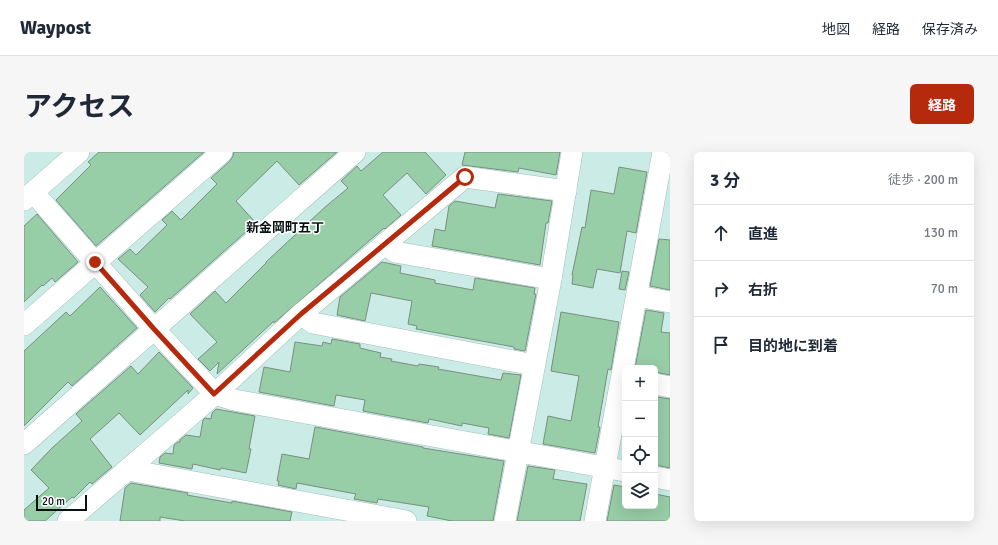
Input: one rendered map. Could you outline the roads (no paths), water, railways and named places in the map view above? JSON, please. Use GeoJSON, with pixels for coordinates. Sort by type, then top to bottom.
{"type":"FeatureCollection","features":[{"type":"Feature","properties":{"kind":"street"},"geometry":{"type":"LineString","coordinates":[[79,152],[28,196],[95,262],[214,394],[234,400],[615,470]]}},
{"type":"Feature","properties":{"kind":"street"},"geometry":{"type":"LineString","coordinates":[[24,324],[222,152]]}},
{"type":"Feature","properties":{"kind":"street"},"geometry":{"type":"LineString","coordinates":[[24,444],[354,152]]}},
{"type":"Feature","properties":{"kind":"street"},"geometry":{"type":"LineString","coordinates":[[505,521],[551,279],[572,152]]}},
{"type":"Feature","properties":{"kind":"street"},"geometry":{"type":"LineString","coordinates":[[625,365],[637,296],[661,210],[663,152]]}},
{"type":"Feature","properties":{"kind":"street"},"geometry":{"type":"LineString","coordinates":[[68,521],[214,394],[301,314],[465,177],[566,191]]}},
{"type":"Feature","properties":{"kind":"street"},"geometry":{"type":"LineString","coordinates":[[385,243],[395,252],[551,279]]}},
{"type":"Feature","properties":{"kind":"street"},"geometry":{"type":"LineString","coordinates":[[637,296],[670,302]]}},
{"type":"Feature","properties":{"kind":"street"},"geometry":{"type":"LineString","coordinates":[[301,314],[313,323],[534,365]]}},
{"type":"Feature","properties":{"kind":"street"},"geometry":{"type":"LineString","coordinates":[[658,385],[670,387]]}},
{"type":"Feature","properties":{"kind":"street"},"geometry":{"type":"LineString","coordinates":[[595,521],[615,470],[622,390]]}},
{"type":"Feature","properties":{"kind":"street"},"geometry":{"type":"LineString","coordinates":[[128,470],[406,521]]}},
{"type":"Feature","properties":{"kind":"street"},"geometry":{"type":"LineString","coordinates":[[658,478],[670,480]]}},
{"type":"Feature","properties":{"kind":"district","name":"新金岡町五丁"},"geometry":{"type":"Point","coordinates":[285,227]}}]}
